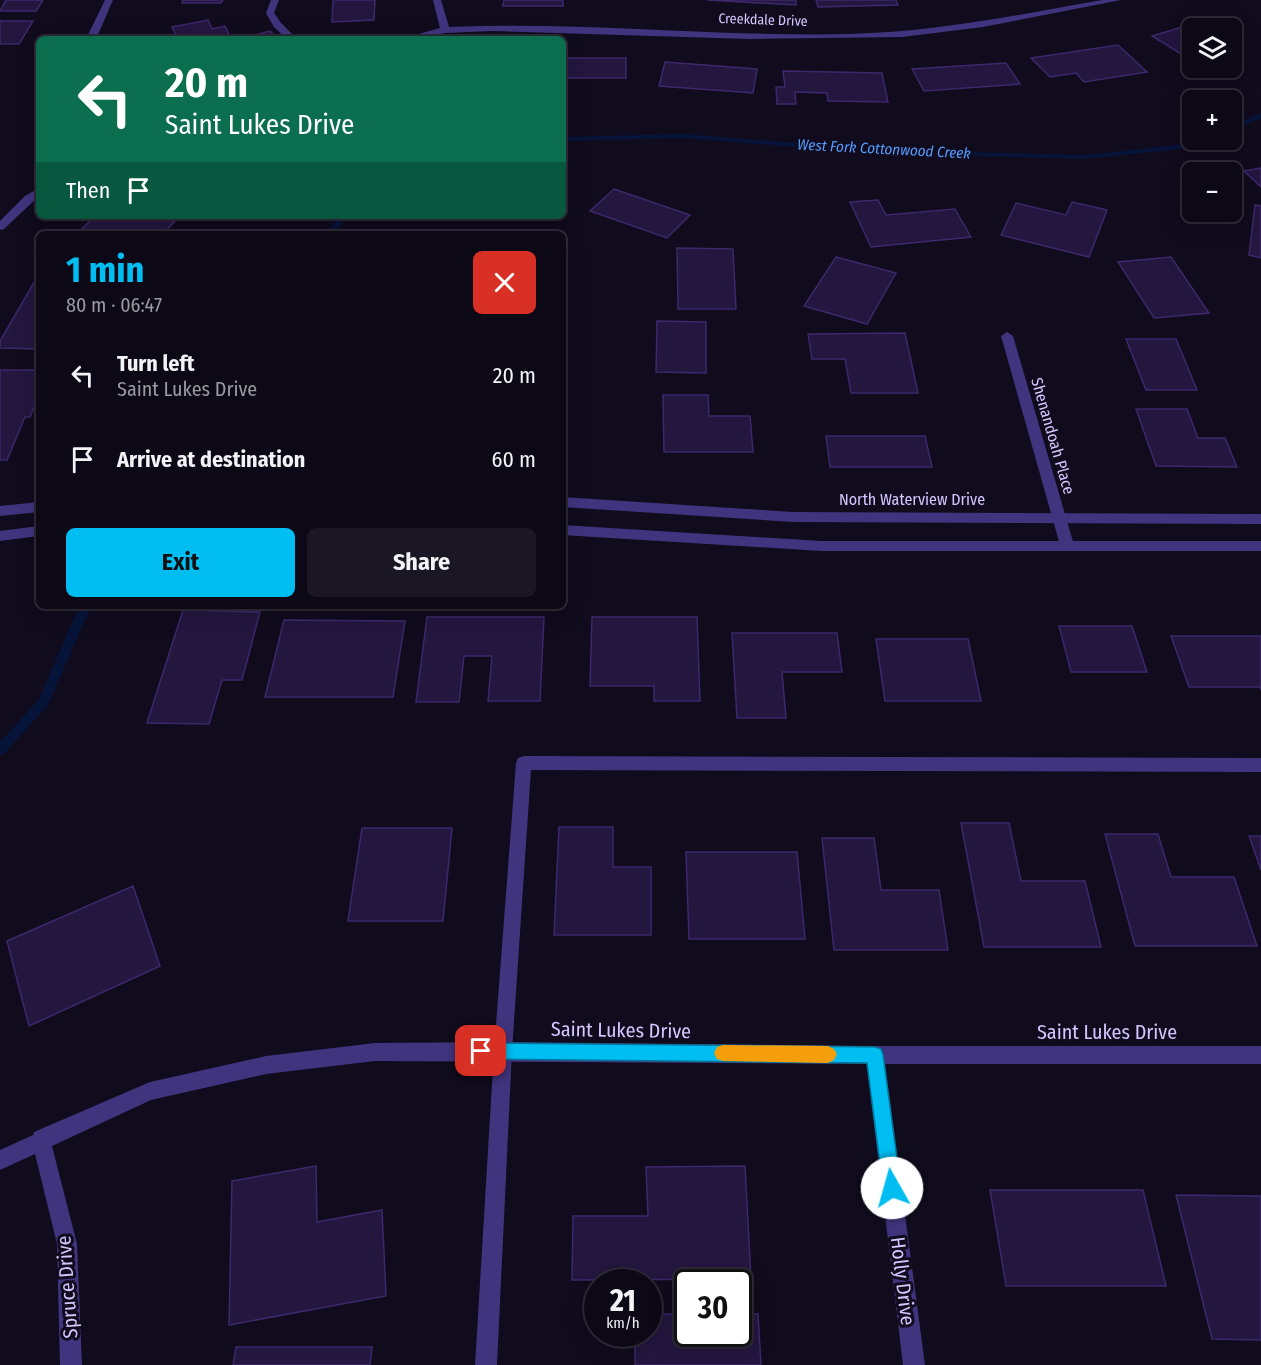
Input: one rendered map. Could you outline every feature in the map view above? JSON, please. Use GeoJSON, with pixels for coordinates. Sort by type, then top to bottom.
{"type":"FeatureCollection","features":[{"type":"Feature","properties":{"kind":"street"},"geometry":{"type":"LineString","coordinates":[[92,36],[109,0]]}},
{"type":"Feature","properties":{"kind":"street"},"geometry":{"type":"LineString","coordinates":[[275,0],[270,13],[277,25],[289,36]]}},
{"type":"Feature","properties":{"kind":"street"},"geometry":{"type":"LineString","coordinates":[[437,0],[445,30]]}},
{"type":"Feature","properties":{"kind":"street","name":"Creekdale Drive"},"geometry":{"type":"LineString","coordinates":[[419,36],[445,30],[492,27],[794,36],[899,34],[977,26],[1117,0]]}},
{"type":"Feature","properties":{"kind":"street"},"geometry":{"type":"LineString","coordinates":[[0,227],[36,193]]}},
{"type":"Feature","properties":{"kind":"street","name":"Shenandoah Place"},"geometry":{"type":"LineString","coordinates":[[1007,336],[1067,545]]}},
{"type":"Feature","properties":{"kind":"street","name":"North Waterview Drive"},"geometry":{"type":"LineString","coordinates":[[566,502],[793,517],[1261,519]]}},
{"type":"Feature","properties":{"kind":"street"},"geometry":{"type":"LineString","coordinates":[[0,511],[36,507]]}},
{"type":"Feature","properties":{"kind":"street"},"geometry":{"type":"LineString","coordinates":[[566,530],[821,546],[1261,546]]}},
{"type":"Feature","properties":{"kind":"street"},"geometry":{"type":"LineString","coordinates":[[0,536],[36,531]]}},
{"type":"Feature","properties":{"kind":"street"},"geometry":{"type":"LineString","coordinates":[[486,1365],[503,1051],[524,764],[1261,765]]}},
{"type":"Feature","properties":{"kind":"street","name":"Saint Lukes Drive"},"geometry":{"type":"LineString","coordinates":[[0,1160],[41,1139],[150,1091],[266,1065],[375,1053],[503,1051],[875,1055],[1261,1055]]}},
{"type":"Feature","properties":{"kind":"street","name":"Holly Drive"},"geometry":{"type":"LineString","coordinates":[[875,1055],[914,1365]]}},
{"type":"Feature","properties":{"kind":"street","name":"Spruce Drive"},"geometry":{"type":"LineString","coordinates":[[41,1139],[67,1244],[72,1365]]}},
{"type":"Feature","properties":{"kind":"building"},"geometry":{"type":"Polygon","coordinates":[[[6,0],[43,0],[36,11],[0,11],[6,0]]]}},
{"type":"Feature","properties":{"kind":"building"},"geometry":{"type":"Polygon","coordinates":[[[183,0],[223,0],[221,3],[182,3],[183,0]]]}},
{"type":"Feature","properties":{"kind":"building"},"geometry":{"type":"Polygon","coordinates":[[[333,0],[375,0],[374,20],[332,22],[333,0]]]}},
{"type":"Feature","properties":{"kind":"building"},"geometry":{"type":"Polygon","coordinates":[[[504,0],[563,0],[563,6],[503,6],[504,0]]]}},
{"type":"Feature","properties":{"kind":"building"},"geometry":{"type":"Polygon","coordinates":[[[707,0],[796,0],[796,5],[707,0]]]}},
{"type":"Feature","properties":{"kind":"building"},"geometry":{"type":"Polygon","coordinates":[[[816,0],[896,0],[898,5],[818,7],[816,0]]]}},
{"type":"Feature","properties":{"kind":"building"},"geometry":{"type":"Polygon","coordinates":[[[208,20],[212,29],[225,26],[230,36],[176,36],[172,27],[208,20]]]}},
{"type":"Feature","properties":{"kind":"building"},"geometry":{"type":"Polygon","coordinates":[[[0,21],[33,21],[19,44],[0,44],[0,21]]]}},
{"type":"Feature","properties":{"kind":"building"},"geometry":{"type":"Polygon","coordinates":[[[1182,27],[1182,54],[1181,54],[1152,36],[1182,27]]]}},
{"type":"Feature","properties":{"kind":"building"},"geometry":{"type":"Polygon","coordinates":[[[270,31],[275,36],[251,36],[270,31]]]}},
{"type":"Feature","properties":{"kind":"building"},"geometry":{"type":"Polygon","coordinates":[[[1118,45],[1147,72],[1084,82],[1076,73],[1050,77],[1031,58],[1118,45]]]}},
{"type":"Feature","properties":{"kind":"building"},"geometry":{"type":"Polygon","coordinates":[[[566,58],[626,58],[626,78],[566,78],[566,58]]]}},
{"type":"Feature","properties":{"kind":"building"},"geometry":{"type":"Polygon","coordinates":[[[665,62],[757,69],[753,93],[659,86],[665,62]]]}},
{"type":"Feature","properties":{"kind":"building"},"geometry":{"type":"Polygon","coordinates":[[[1006,63],[1020,84],[924,91],[912,69],[1006,63]]]}},
{"type":"Feature","properties":{"kind":"building"},"geometry":{"type":"Polygon","coordinates":[[[783,71],[882,73],[888,102],[828,101],[827,93],[795,92],[796,104],[777,104],[776,87],[785,87],[783,71]]]}},
{"type":"Feature","properties":{"kind":"building"},"geometry":{"type":"Polygon","coordinates":[[[1261,168],[1261,187],[1244,171],[1261,168]]]}},
{"type":"Feature","properties":{"kind":"building"},"geometry":{"type":"Polygon","coordinates":[[[614,189],[690,215],[667,238],[590,211],[614,189]]]}},
{"type":"Feature","properties":{"kind":"building"},"geometry":{"type":"Polygon","coordinates":[[[878,200],[886,215],[955,209],[971,237],[871,247],[850,202],[878,200]]]}},
{"type":"Feature","properties":{"kind":"building"},"geometry":{"type":"Polygon","coordinates":[[[1072,202],[1107,210],[1089,257],[1001,235],[1016,203],[1066,215],[1072,202]]]}},
{"type":"Feature","properties":{"kind":"building"},"geometry":{"type":"Polygon","coordinates":[[[1255,205],[1261,206],[1261,258],[1249,255],[1255,205]]]}},
{"type":"Feature","properties":{"kind":"building"},"geometry":{"type":"Polygon","coordinates":[[[92,219],[175,221],[166,231],[80,231],[92,219]]]}},
{"type":"Feature","properties":{"kind":"building"},"geometry":{"type":"Polygon","coordinates":[[[677,248],[733,249],[736,309],[678,309],[677,248]]]}},
{"type":"Feature","properties":{"kind":"building"},"geometry":{"type":"Polygon","coordinates":[[[836,257],[896,273],[867,324],[804,306],[836,257]]]}},
{"type":"Feature","properties":{"kind":"building"},"geometry":{"type":"Polygon","coordinates":[[[1171,257],[1209,313],[1154,318],[1118,262],[1171,257]]]}},
{"type":"Feature","properties":{"kind":"building"},"geometry":{"type":"Polygon","coordinates":[[[36,279],[36,349],[0,348],[0,341],[36,279]]]}},
{"type":"Feature","properties":{"kind":"building"},"geometry":{"type":"Polygon","coordinates":[[[657,321],[706,322],[706,373],[656,372],[657,321]]]}},
{"type":"Feature","properties":{"kind":"building"},"geometry":{"type":"Polygon","coordinates":[[[905,333],[918,393],[851,393],[845,359],[812,359],[808,334],[905,333]]]}},
{"type":"Feature","properties":{"kind":"building"},"geometry":{"type":"Polygon","coordinates":[[[1126,339],[1176,339],[1197,390],[1146,390],[1126,339]]]}},
{"type":"Feature","properties":{"kind":"building"},"geometry":{"type":"Polygon","coordinates":[[[0,370],[36,370],[36,403],[30,417],[25,417],[7,460],[0,460],[0,370]]]}},
{"type":"Feature","properties":{"kind":"building"},"geometry":{"type":"Polygon","coordinates":[[[663,395],[708,395],[709,416],[750,416],[753,452],[664,452],[663,395]]]}},
{"type":"Feature","properties":{"kind":"building"},"geometry":{"type":"Polygon","coordinates":[[[1136,409],[1187,409],[1198,438],[1225,438],[1237,467],[1156,466],[1136,409]]]}},
{"type":"Feature","properties":{"kind":"building"},"geometry":{"type":"Polygon","coordinates":[[[826,436],[925,436],[932,467],[830,467],[826,436]]]}},
{"type":"Feature","properties":{"kind":"building"},"geometry":{"type":"Polygon","coordinates":[[[183,610],[260,612],[242,680],[222,680],[209,724],[147,723],[183,610]]]}},
{"type":"Feature","properties":{"kind":"building"},"geometry":{"type":"Polygon","coordinates":[[[427,617],[544,617],[540,701],[488,701],[492,656],[464,656],[459,702],[416,702],[427,617]]]}},
{"type":"Feature","properties":{"kind":"building"},"geometry":{"type":"Polygon","coordinates":[[[592,617],[697,617],[700,701],[654,701],[654,686],[590,686],[592,617]]]}},
{"type":"Feature","properties":{"kind":"building"},"geometry":{"type":"Polygon","coordinates":[[[284,620],[405,621],[393,697],[265,697],[284,620]]]}},
{"type":"Feature","properties":{"kind":"building"},"geometry":{"type":"Polygon","coordinates":[[[1059,626],[1132,626],[1147,672],[1071,672],[1059,626]]]}},
{"type":"Feature","properties":{"kind":"building"},"geometry":{"type":"Polygon","coordinates":[[[732,633],[837,633],[842,672],[782,672],[786,718],[737,718],[732,633]]]}},
{"type":"Feature","properties":{"kind":"building"},"geometry":{"type":"Polygon","coordinates":[[[1171,636],[1261,636],[1261,690],[1260,687],[1189,687],[1171,636]]]}},
{"type":"Feature","properties":{"kind":"building"},"geometry":{"type":"Polygon","coordinates":[[[876,639],[968,639],[981,701],[885,701],[876,639]]]}},
{"type":"Feature","properties":{"kind":"building"},"geometry":{"type":"Polygon","coordinates":[[[961,823],[1009,823],[1021,881],[1085,881],[1101,947],[984,947],[961,823]]]}},
{"type":"Feature","properties":{"kind":"building"},"geometry":{"type":"Polygon","coordinates":[[[559,827],[613,827],[613,867],[651,867],[651,935],[554,935],[559,827]]]}},
{"type":"Feature","properties":{"kind":"building"},"geometry":{"type":"Polygon","coordinates":[[[362,828],[452,828],[443,921],[348,921],[362,828]]]}},
{"type":"Feature","properties":{"kind":"building"},"geometry":{"type":"Polygon","coordinates":[[[1105,834],[1158,834],[1171,877],[1234,877],[1257,946],[1135,946],[1105,834]]]}},
{"type":"Feature","properties":{"kind":"building"},"geometry":{"type":"Polygon","coordinates":[[[1249,836],[1261,836],[1261,870],[1249,836]]]}},
{"type":"Feature","properties":{"kind":"building"},"geometry":{"type":"Polygon","coordinates":[[[822,838],[874,838],[881,890],[939,890],[948,950],[834,950],[822,838]]]}},
{"type":"Feature","properties":{"kind":"building"},"geometry":{"type":"Polygon","coordinates":[[[686,852],[797,852],[805,939],[689,939],[686,852]]]}},
{"type":"Feature","properties":{"kind":"building"},"geometry":{"type":"Polygon","coordinates":[[[133,886],[160,966],[29,1026],[7,941],[133,886]]]}},
{"type":"Feature","properties":{"kind":"building"},"geometry":{"type":"Polygon","coordinates":[[[316,1166],[317,1222],[382,1210],[386,1296],[229,1325],[232,1181],[316,1166]]]}},
{"type":"Feature","properties":{"kind":"building"},"geometry":{"type":"Polygon","coordinates":[[[745,1166],[750,1269],[674,1269],[674,1279],[662,1279],[662,1269],[584,1269],[584,1280],[572,1280],[573,1216],[648,1216],[646,1167],[745,1166]]]}},
{"type":"Feature","properties":{"kind":"building"},"geometry":{"type":"Polygon","coordinates":[[[990,1190],[1143,1190],[1166,1286],[1006,1286],[990,1190]]]}},
{"type":"Feature","properties":{"kind":"building"},"geometry":{"type":"Polygon","coordinates":[[[1176,1195],[1261,1196],[1261,1340],[1212,1339],[1176,1195]]]}},
{"type":"Feature","properties":{"kind":"building"},"geometry":{"type":"Polygon","coordinates":[[[662,1314],[674,1314],[674,1347],[752,1347],[752,1314],[758,1314],[761,1365],[635,1365],[635,1347],[662,1347],[662,1314]]]}},
{"type":"Feature","properties":{"kind":"building"},"geometry":{"type":"Polygon","coordinates":[[[236,1347],[372,1347],[370,1365],[233,1365],[236,1347]]]}},
{"type":"Feature","properties":{"kind":"waterway","name":"West Fork Cottonwood Creek"},"geometry":{"type":"LineString","coordinates":[[1242,124],[1261,115]]}},
{"type":"Feature","properties":{"kind":"waterway","name":"West Fork Cottonwood Creek"},"geometry":{"type":"LineString","coordinates":[[566,139],[686,136],[879,152],[1086,157],[1182,147]]}},
{"type":"Feature","properties":{"kind":"waterway","name":"West Fork Cottonwood Creek"},"geometry":{"type":"LineString","coordinates":[[334,231],[340,219]]}},
{"type":"Feature","properties":{"kind":"waterway","name":"West Fork Cottonwood Creek"},"geometry":{"type":"LineString","coordinates":[[0,750],[44,702],[84,609]]}},
{"type":"Feature","properties":{"kind":"slow traffic"},"geometry":{"type":"LineString","coordinates":[[723,1053],[828,1054]]}},
{"type":"Feature","properties":{"kind":"route"},"geometry":{"type":"LineString","coordinates":[[481,1051],[875,1055],[892,1188]]}}]}
